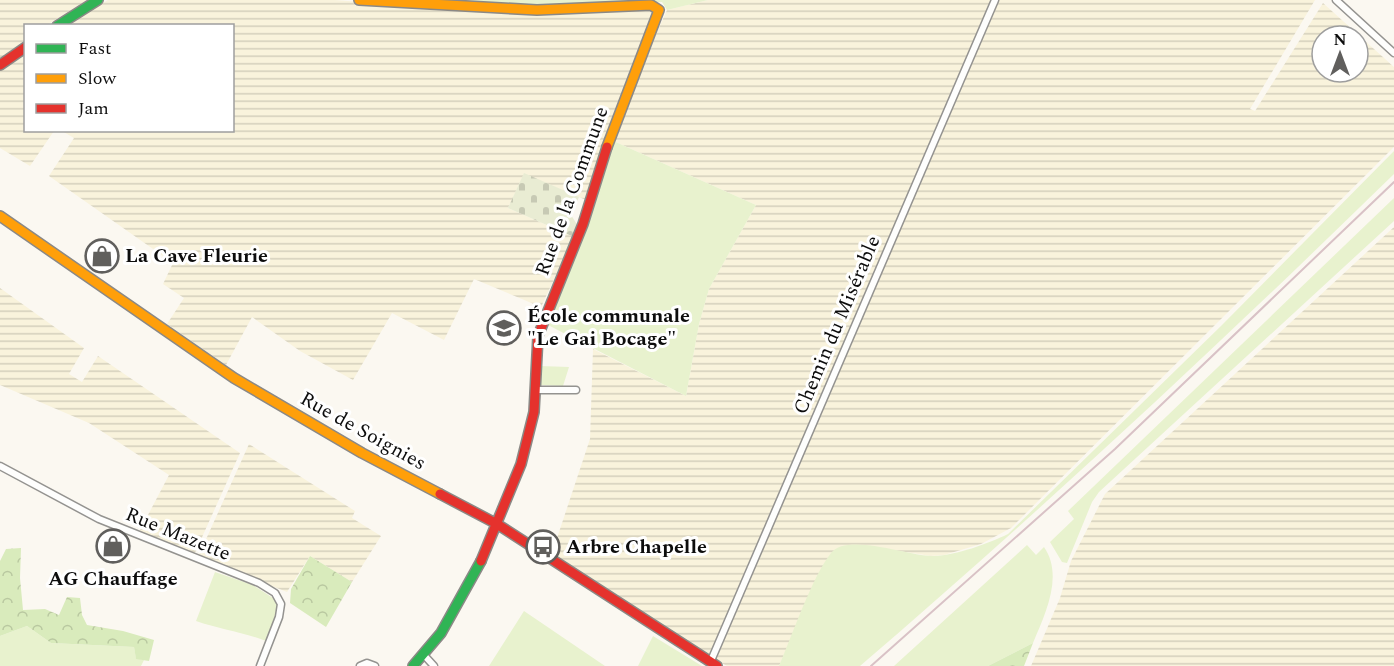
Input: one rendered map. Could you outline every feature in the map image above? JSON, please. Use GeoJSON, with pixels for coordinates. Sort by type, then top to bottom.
{"type":"FeatureCollection","features":[{"type":"Feature","properties":{"kind":"street"},"geometry":{"type":"LineString","coordinates":[[60,24],[98,0]]}},
{"type":"Feature","properties":{"kind":"street","name":"Rue de la Commune"},"geometry":{"type":"LineString","coordinates":[[359,0],[507,10],[651,5],[658,7],[658,17],[603,154],[583,224],[541,324],[536,351],[535,390],[529,438],[496,524],[466,592],[441,633],[413,666]]}},
{"type":"Feature","properties":{"kind":"street","name":"Chemin du Misérable"},"geometry":{"type":"LineString","coordinates":[[713,664],[994,0]]}},
{"type":"Feature","properties":{"kind":"street"},"geometry":{"type":"LineString","coordinates":[[1336,0],[1394,53]]}},
{"type":"Feature","properties":{"kind":"street"},"geometry":{"type":"LineString","coordinates":[[0,65],[24,47]]}},
{"type":"Feature","properties":{"kind":"street","name":"Rue de Soignies"},"geometry":{"type":"LineString","coordinates":[[0,216],[234,378],[362,453],[496,524],[713,664]]}},
{"type":"Feature","properties":{"kind":"street"},"geometry":{"type":"LineString","coordinates":[[535,390],[576,390]]}},
{"type":"Feature","properties":{"kind":"street","name":"Rue Mazette"},"geometry":{"type":"LineString","coordinates":[[0,466],[99,519],[263,585],[275,593],[281,604],[279,617],[260,666]]}},
{"type":"Feature","properties":{"kind":"street"},"geometry":{"type":"LineString","coordinates":[[423,654],[434,666]]}},
{"type":"Feature","properties":{"kind":"street"},"geometry":{"type":"LineString","coordinates":[[360,666],[367,663],[375,666]]}},
{"type":"Feature","properties":{"kind":"shaded area"},"geometry":{"type":"Polygon","coordinates":[[[0,0],[87,0],[49,24],[24,24],[24,42],[0,59],[0,0]]]}},
{"type":"Feature","properties":{"kind":"shaded area"},"geometry":{"type":"Polygon","coordinates":[[[108,0],[335,0],[476,11],[640,8],[653,10],[654,15],[605,138],[586,200],[524,174],[508,208],[574,237],[541,307],[474,279],[444,340],[392,313],[353,380],[300,351],[252,317],[226,365],[167,324],[184,298],[163,284],[173,263],[49,176],[74,138],[64,132],[234,132],[234,24],[67,24],[108,0]]]}},
{"type":"Feature","properties":{"kind":"shaded area"},"geometry":{"type":"Polygon","coordinates":[[[708,0],[1315,0],[1250,109],[1255,111],[1323,3],[1346,24],[1310,24],[1310,84],[1370,84],[1370,45],[1394,67],[1394,147],[1011,528],[981,544],[944,555],[931,556],[860,545],[818,577],[779,666],[727,666],[716,660],[771,523],[711,658],[552,553],[590,439],[593,349],[686,396],[699,324],[709,289],[756,205],[609,139],[667,10],[708,0]]]}},
{"type":"Feature","properties":{"kind":"shaded area"},"geometry":{"type":"Polygon","coordinates":[[[24,54],[24,132],[53,132],[30,166],[0,148],[0,71],[24,54]]]}},
{"type":"Feature","properties":{"kind":"shaded area"},"geometry":{"type":"Polygon","coordinates":[[[1394,227],[1394,666],[1031,666],[1060,598],[1071,561],[1105,494],[1394,227]]]}},
{"type":"Feature","properties":{"kind":"shaded area"},"geometry":{"type":"Polygon","coordinates":[[[0,288],[84,348],[69,374],[82,382],[98,356],[240,453],[194,555],[139,532],[169,475],[89,423],[0,385],[0,288]]]}},
{"type":"Feature","properties":{"kind":"shaded area"},"geometry":{"type":"Polygon","coordinates":[[[249,444],[355,511],[352,518],[381,536],[352,582],[310,556],[287,592],[198,557],[249,444]]]}},
{"type":"Feature","properties":{"kind":"green space"},"geometry":{"type":"Polygon","coordinates":[[[392,0],[708,0],[667,10],[662,2],[583,7],[392,0]]]}},
{"type":"Feature","properties":{"kind":"green space"},"geometry":{"type":"Polygon","coordinates":[[[609,139],[756,205],[709,289],[699,324],[686,396],[548,325],[564,269],[609,139]]]}},
{"type":"Feature","properties":{"kind":"green space"},"geometry":{"type":"Polygon","coordinates":[[[1394,151],[1394,174],[1329,237],[1064,485],[860,666],[779,666],[810,591],[831,553],[839,547],[865,545],[934,556],[952,554],[991,542],[1008,534],[1222,325],[1394,151]]]}},
{"type":"Feature","properties":{"kind":"green space"},"geometry":{"type":"Polygon","coordinates":[[[524,173],[579,197],[571,215],[578,226],[574,237],[508,208],[524,173]]]}},
{"type":"Feature","properties":{"kind":"green space"},"geometry":{"type":"Polygon","coordinates":[[[1394,198],[1394,221],[1099,492],[1092,502],[1067,563],[1062,562],[1050,542],[1074,519],[1068,511],[1394,198]]]}},
{"type":"Feature","properties":{"kind":"green space"},"geometry":{"type":"Polygon","coordinates":[[[540,366],[569,367],[563,386],[540,385],[540,366]]]}},
{"type":"Feature","properties":{"kind":"green space"},"geometry":{"type":"Polygon","coordinates":[[[1027,545],[1036,555],[1044,547],[1050,558],[1052,570],[1047,608],[1033,643],[988,666],[894,666],[1027,545]]]}},
{"type":"Feature","properties":{"kind":"green space"},"geometry":{"type":"Polygon","coordinates":[[[21,548],[20,578],[23,610],[45,609],[59,615],[67,597],[80,598],[82,615],[87,625],[123,631],[154,640],[149,661],[136,659],[134,647],[51,643],[27,626],[0,636],[0,561],[6,549],[21,548]]]}},
{"type":"Feature","properties":{"kind":"green space"},"geometry":{"type":"Polygon","coordinates":[[[310,556],[352,582],[326,627],[290,603],[291,589],[310,556]]]}},
{"type":"Feature","properties":{"kind":"green space"},"geometry":{"type":"Polygon","coordinates":[[[215,572],[253,585],[276,600],[278,607],[266,641],[196,621],[215,572]]]}},
{"type":"Feature","properties":{"kind":"green space"},"geometry":{"type":"Polygon","coordinates":[[[524,611],[605,666],[489,666],[524,611]]]}},
{"type":"Feature","properties":{"kind":"green space"},"geometry":{"type":"Polygon","coordinates":[[[27,626],[51,643],[134,647],[136,658],[144,660],[141,666],[0,666],[0,636],[27,626]]]}},
{"type":"Feature","properties":{"kind":"green space"},"geometry":{"type":"Polygon","coordinates":[[[653,636],[702,666],[638,666],[653,636]]]}},
{"type":"Feature","properties":{"kind":"green space"},"geometry":{"type":"Polygon","coordinates":[[[1033,643],[1024,666],[988,666],[1033,643]]]}},
{"type":"Feature","properties":{"kind":"railway"},"geometry":{"type":"LineString","coordinates":[[871,666],[1115,449],[1394,182]]}},
{"type":"Feature","properties":{"kind":"traffic: fast"},"geometry":{"type":"LineString","coordinates":[[60,24],[98,0]]}},
{"type":"Feature","properties":{"kind":"traffic: fast"},"geometry":{"type":"LineString","coordinates":[[413,666],[441,633],[481,561]]}},
{"type":"Feature","properties":{"kind":"traffic: slow"},"geometry":{"type":"LineString","coordinates":[[359,0],[537,10],[651,5],[659,10],[607,147]]}},
{"type":"Feature","properties":{"kind":"traffic: slow"},"geometry":{"type":"LineString","coordinates":[[0,216],[234,378],[362,453],[440,494]]}},
{"type":"Feature","properties":{"kind":"traffic: jam"},"geometry":{"type":"LineString","coordinates":[[0,65],[24,48]]}},
{"type":"Feature","properties":{"kind":"traffic: jam"},"geometry":{"type":"LineString","coordinates":[[481,561],[521,464],[534,412],[538,336],[583,224],[607,147]]}},
{"type":"Feature","properties":{"kind":"traffic: jam"},"geometry":{"type":"LineString","coordinates":[[440,494],[497,524],[717,666]]}},
{"type":"Feature","properties":{"kind":"place","name":"La Cave Fleurie"},"geometry":{"type":"Point","coordinates":[102,256]}},
{"type":"Feature","properties":{"kind":"place","name":"École communale \"Le Gai Bocage\""},"geometry":{"type":"Point","coordinates":[504,328]}},
{"type":"Feature","properties":{"kind":"place","name":"AG Chauffage"},"geometry":{"type":"Point","coordinates":[113,546]}},
{"type":"Feature","properties":{"kind":"place","name":"Arbre Chapelle"},"geometry":{"type":"Point","coordinates":[543,547]}}]}
